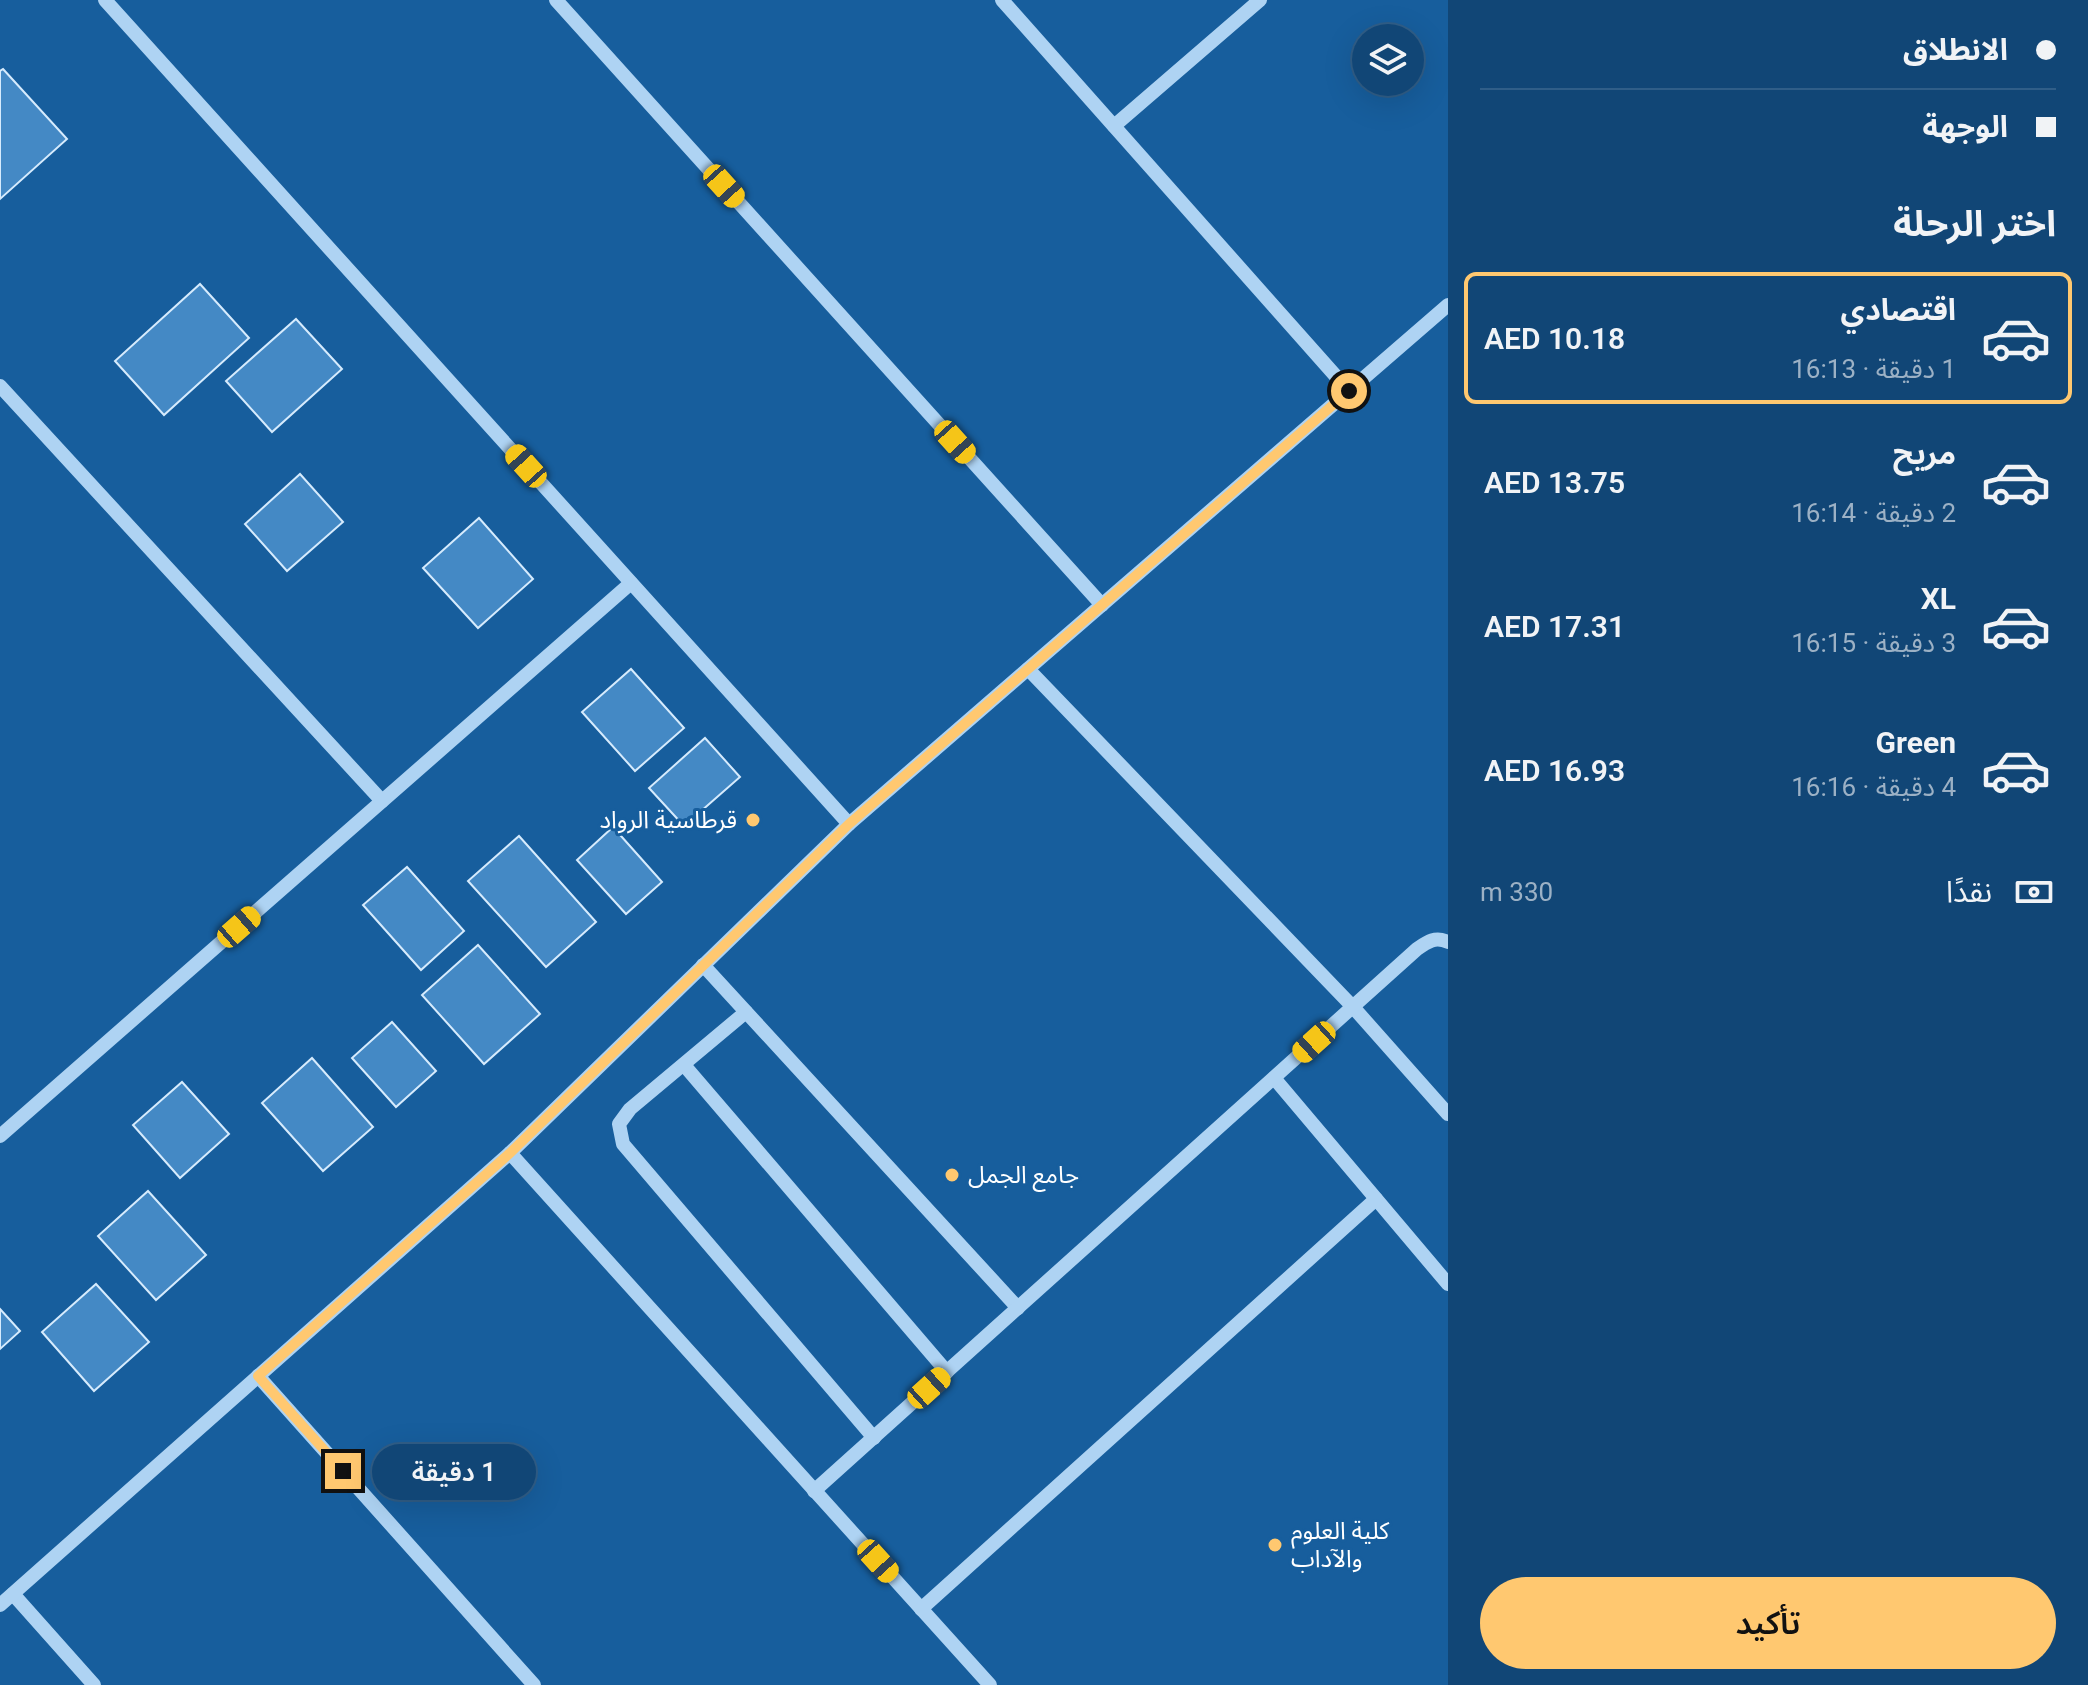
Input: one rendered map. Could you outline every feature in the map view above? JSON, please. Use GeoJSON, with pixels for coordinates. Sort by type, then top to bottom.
{"type":"FeatureCollection","features":[{"type":"Feature","properties":{"kind":"street"},"geometry":{"type":"LineString","coordinates":[[105,0],[849,824]]}},
{"type":"Feature","properties":{"kind":"street"},"geometry":{"type":"LineString","coordinates":[[556,0],[1102,605]]}},
{"type":"Feature","properties":{"kind":"street"},"geometry":{"type":"LineString","coordinates":[[1002,0],[1349,391]]}},
{"type":"Feature","properties":{"kind":"street"},"geometry":{"type":"LineString","coordinates":[[1114,126],[1260,0]]}},
{"type":"Feature","properties":{"kind":"street"},"geometry":{"type":"LineString","coordinates":[[0,1605],[510,1153],[849,824],[1448,305]]}},
{"type":"Feature","properties":{"kind":"street"},"geometry":{"type":"LineString","coordinates":[[0,386],[382,801]]}},
{"type":"Feature","properties":{"kind":"street"},"geometry":{"type":"LineString","coordinates":[[0,1136],[631,583]]}},
{"type":"Feature","properties":{"kind":"street"},"geometry":{"type":"LineString","coordinates":[[1028,669],[1353,1007],[1448,1114]]}},
{"type":"Feature","properties":{"kind":"street"},"geometry":{"type":"LineString","coordinates":[[814,1491],[1429,940],[1448,942]]}},
{"type":"Feature","properties":{"kind":"street"},"geometry":{"type":"LineString","coordinates":[[703,965],[1018,1308]]}},
{"type":"Feature","properties":{"kind":"street"},"geometry":{"type":"LineString","coordinates":[[746,1012],[630,1109],[619,1124],[623,1144],[874,1438]]}},
{"type":"Feature","properties":{"kind":"street"},"geometry":{"type":"LineString","coordinates":[[684,1065],[947,1372]]}},
{"type":"Feature","properties":{"kind":"street"},"geometry":{"type":"LineString","coordinates":[[1274,1078],[1448,1284]]}},
{"type":"Feature","properties":{"kind":"street"},"geometry":{"type":"LineString","coordinates":[[510,1153],[990,1685]]}},
{"type":"Feature","properties":{"kind":"street"},"geometry":{"type":"LineString","coordinates":[[921,1609],[1376,1199]]}},
{"type":"Feature","properties":{"kind":"street"},"geometry":{"type":"LineString","coordinates":[[258,1376],[534,1685]]}},
{"type":"Feature","properties":{"kind":"street"},"geometry":{"type":"LineString","coordinates":[[13,1594],[94,1685]]}},
{"type":"Feature","properties":{"kind":"building"},"geometry":{"type":"Polygon","coordinates":[[[3,69],[67,139],[0,199],[0,71],[3,69]]]}},
{"type":"Feature","properties":{"kind":"building"},"geometry":{"type":"Polygon","coordinates":[[[200,284],[249,338],[164,415],[115,361],[200,284]]]}},
{"type":"Feature","properties":{"kind":"building"},"geometry":{"type":"Polygon","coordinates":[[[296,319],[342,369],[272,432],[226,381],[296,319]]]}},
{"type":"Feature","properties":{"kind":"building"},"geometry":{"type":"Polygon","coordinates":[[[300,474],[343,522],[287,571],[245,524],[300,474]]]}},
{"type":"Feature","properties":{"kind":"building"},"geometry":{"type":"Polygon","coordinates":[[[479,518],[533,579],[478,628],[423,568],[479,518]]]}},
{"type":"Feature","properties":{"kind":"building"},"geometry":{"type":"Polygon","coordinates":[[[631,669],[684,728],[635,771],[582,712],[631,669]]]}},
{"type":"Feature","properties":{"kind":"building"},"geometry":{"type":"Polygon","coordinates":[[[705,738],[740,777],[684,826],[649,788],[705,738]]]}},
{"type":"Feature","properties":{"kind":"building"},"geometry":{"type":"Polygon","coordinates":[[[613,827],[662,882],[626,914],[577,860],[613,827]]]}},
{"type":"Feature","properties":{"kind":"building"},"geometry":{"type":"Polygon","coordinates":[[[519,836],[596,922],[546,967],[468,881],[519,836]]]}},
{"type":"Feature","properties":{"kind":"building"},"geometry":{"type":"Polygon","coordinates":[[[407,867],[464,931],[421,970],[363,905],[407,867]]]}},
{"type":"Feature","properties":{"kind":"building"},"geometry":{"type":"Polygon","coordinates":[[[478,945],[540,1014],[484,1064],[422,995],[478,945]]]}},
{"type":"Feature","properties":{"kind":"building"},"geometry":{"type":"Polygon","coordinates":[[[392,1022],[436,1071],[396,1107],[352,1058],[392,1022]]]}},
{"type":"Feature","properties":{"kind":"building"},"geometry":{"type":"Polygon","coordinates":[[[312,1058],[373,1127],[323,1171],[262,1103],[312,1058]]]}},
{"type":"Feature","properties":{"kind":"building"},"geometry":{"type":"Polygon","coordinates":[[[182,1082],[229,1134],[180,1178],[133,1125],[182,1082]]]}},
{"type":"Feature","properties":{"kind":"building"},"geometry":{"type":"Polygon","coordinates":[[[148,1191],[206,1255],[156,1300],[98,1236],[148,1191]]]}},
{"type":"Feature","properties":{"kind":"building"},"geometry":{"type":"Polygon","coordinates":[[[96,1284],[149,1342],[94,1391],[42,1332],[96,1284]]]}},
{"type":"Feature","properties":{"kind":"building"},"geometry":{"type":"Polygon","coordinates":[[[0,1309],[20,1331],[0,1349],[0,1309]]]}},
{"type":"Feature","properties":{"kind":"place","name":"قرطاسية الرواد"},"geometry":{"type":"Point","coordinates":[753,820]}},
{"type":"Feature","properties":{"kind":"place","name":"جامع الجمل"},"geometry":{"type":"Point","coordinates":[952,1175]}},
{"type":"Feature","properties":{"kind":"place","name":"كلية العلوم والآداب"},"geometry":{"type":"Point","coordinates":[1275,1545]}},
{"type":"Feature","properties":{"kind":"route"},"geometry":{"type":"LineString","coordinates":[[343,1471],[258,1376],[510,1153],[849,824],[1349,391]]}}]}
